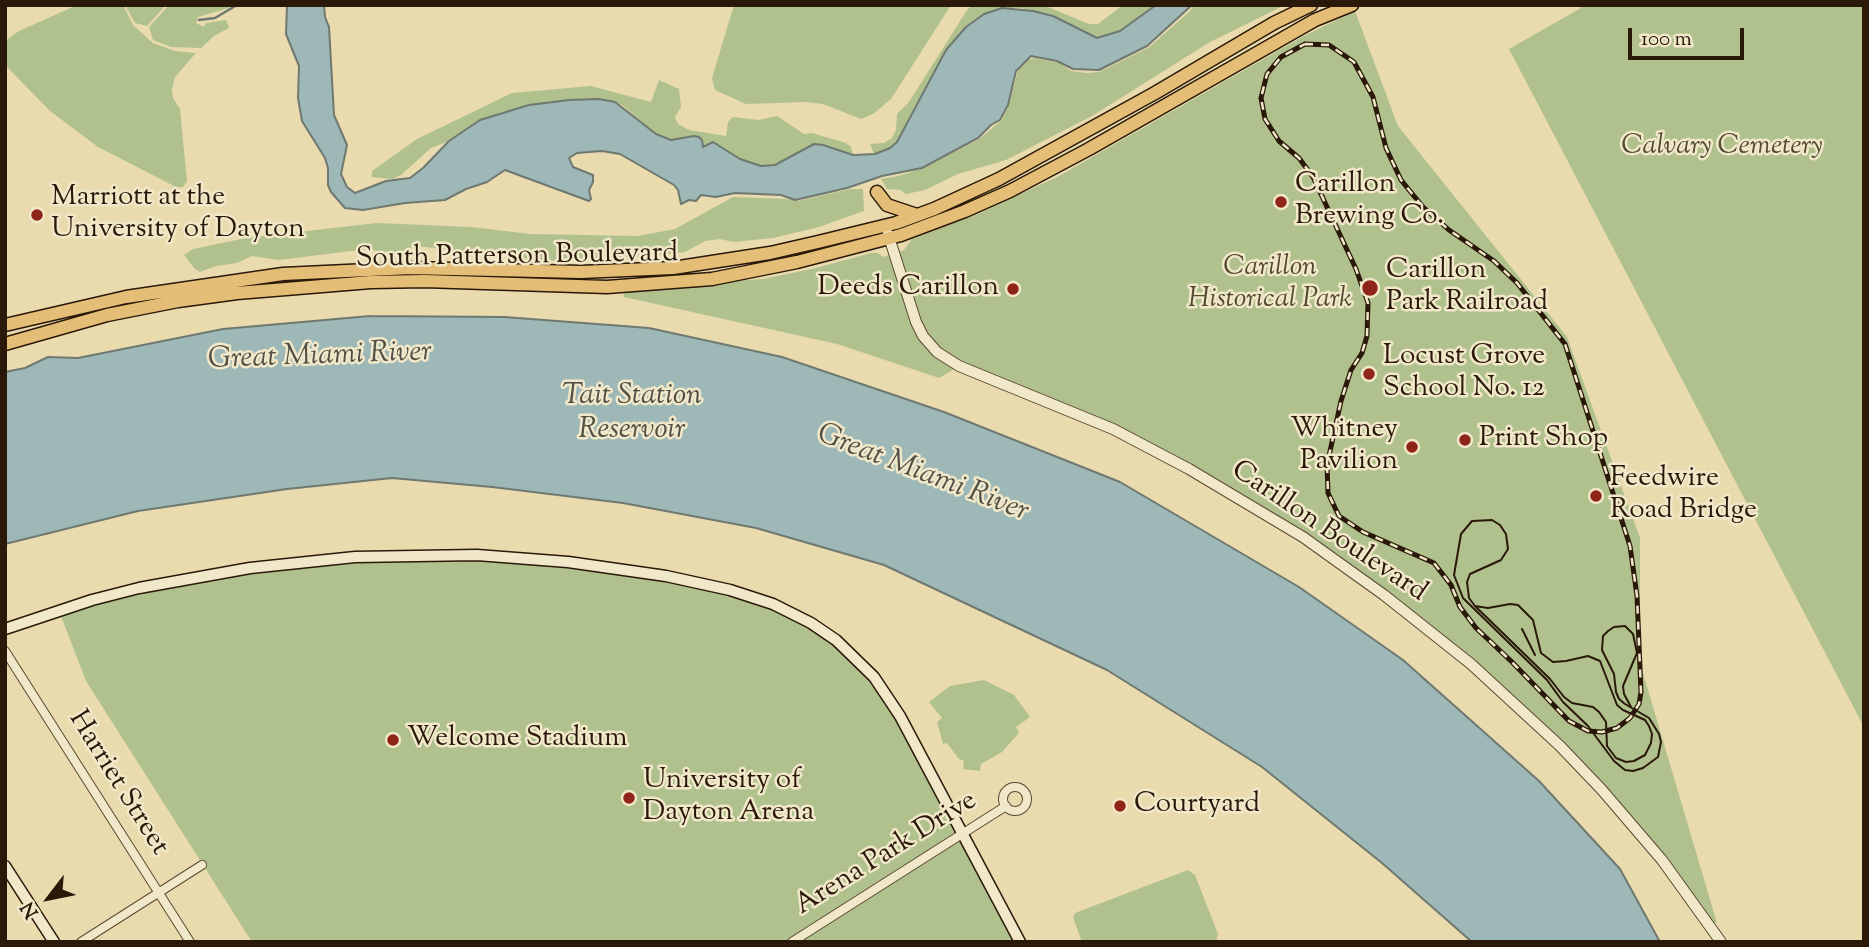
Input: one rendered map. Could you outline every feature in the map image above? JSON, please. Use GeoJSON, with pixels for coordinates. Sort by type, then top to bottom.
{"type":"FeatureCollection","features":[{"type":"Feature","properties":{"kind":"main road","name":"South Patterson Boulevard"},"geometry":{"type":"LineString","coordinates":[[5,326],[127,298],[271,276],[410,268],[581,272],[673,268],[888,231],[917,215],[1016,171],[1274,23],[1311,5]]}},
{"type":"Feature","properties":{"kind":"main road","name":"South Patterson Boulevard"},"geometry":{"type":"LineString","coordinates":[[5,344],[107,315],[237,293],[371,282],[424,281],[607,287],[747,274],[888,231],[965,211],[1010,191],[1315,20],[1352,5]]}},
{"type":"Feature","properties":{"kind":"main road"},"geometry":{"type":"LineString","coordinates":[[877,192],[887,205],[917,215]]}},
{"type":"Feature","properties":{"kind":"main road"},"geometry":{"type":"LineString","coordinates":[[5,629],[139,588],[250,568],[355,557],[504,556],[599,566],[730,590],[786,609],[825,632],[874,677],[894,707],[1020,942]]}},
{"type":"Feature","properties":{"kind":"main road"},"geometry":{"type":"LineString","coordinates":[[5,866],[54,942]]}},
{"type":"Feature","properties":{"kind":"street","name":"Carillon Boulevard"},"geometry":{"type":"LineString","coordinates":[[888,231],[916,322],[923,336],[937,352],[959,366],[1113,429],[1180,464],[1303,537],[1384,595],[1471,664],[1577,763],[1669,868],[1721,942]]}},
{"type":"Feature","properties":{"kind":"street","name":"Harriet Street"},"geometry":{"type":"LineString","coordinates":[[5,651],[190,942]]}},
{"type":"Feature","properties":{"kind":"street","name":"Arena Park Drive"},"geometry":{"type":"LineString","coordinates":[[792,942],[1006,806]]}},
{"type":"Feature","properties":{"kind":"street"},"geometry":{"type":"LineString","coordinates":[[81,942],[202,865]]}},
{"type":"Feature","properties":{"kind":"green space"},"geometry":{"type":"Polygon","coordinates":[[[77,5],[123,5],[133,25],[153,43],[175,51],[196,53],[175,77],[172,89],[173,98],[180,109],[187,181],[183,187],[176,187],[98,147],[50,111],[5,65],[5,41],[19,31],[77,5]]]}},
{"type":"Feature","properties":{"kind":"green space"},"geometry":{"type":"Polygon","coordinates":[[[125,5],[166,5],[147,26],[135,23],[125,5]]]}},
{"type":"Feature","properties":{"kind":"green space"},"geometry":{"type":"Polygon","coordinates":[[[169,5],[231,5],[229,8],[198,17],[196,23],[204,27],[206,23],[226,20],[229,28],[214,36],[201,48],[171,47],[153,40],[149,27],[169,5]]]}},
{"type":"Feature","properties":{"kind":"green space"},"geometry":{"type":"Polygon","coordinates":[[[734,5],[951,5],[891,99],[873,114],[861,119],[823,104],[746,104],[715,90],[712,78],[734,5]]]}},
{"type":"Feature","properties":{"kind":"green space"},"geometry":{"type":"Polygon","coordinates":[[[973,5],[1043,5],[1089,24],[1098,24],[1123,5],[1156,5],[1120,31],[1097,38],[1053,16],[1020,8],[1002,8],[973,20],[946,50],[897,142],[874,154],[870,144],[884,143],[892,138],[896,130],[897,114],[909,102],[967,10],[973,5]]]}},
{"type":"Feature","properties":{"kind":"green space"},"geometry":{"type":"Polygon","coordinates":[[[1195,5],[1285,5],[1210,42],[1092,116],[1006,160],[958,174],[925,190],[906,194],[900,190],[887,189],[881,179],[926,167],[978,140],[1002,120],[1018,70],[1028,60],[1034,58],[1060,63],[1071,71],[1099,72],[1148,48],[1195,5]]]}},
{"type":"Feature","properties":{"kind":"green space","name":"Calvary Cemetery"},"geometry":{"type":"Polygon","coordinates":[[[1580,5],[1864,5],[1864,727],[1509,49],[1581,8],[1580,5]]]}},
{"type":"Feature","properties":{"kind":"green space","name":"Carillon Historical Park"},"geometry":{"type":"Polygon","coordinates":[[[1355,11],[1398,126],[1567,337],[1640,538],[1640,663],[1717,923],[1707,922],[1636,828],[1501,690],[1303,537],[1152,449],[959,366],[939,378],[837,344],[624,297],[623,289],[763,279],[871,253],[878,253],[883,257],[904,250],[912,239],[978,214],[1059,176],[1302,37],[1355,11]]]}},
{"type":"Feature","properties":{"kind":"green space"},"geometry":{"type":"Polygon","coordinates":[[[659,80],[679,89],[681,107],[675,117],[678,124],[689,130],[726,136],[728,122],[733,117],[759,120],[777,116],[804,134],[812,133],[846,143],[851,147],[853,155],[814,144],[775,165],[754,165],[713,142],[705,147],[687,137],[671,140],[663,137],[622,105],[593,99],[529,105],[480,120],[449,141],[431,148],[401,175],[392,179],[372,177],[372,171],[417,139],[512,93],[591,86],[651,102],[659,80]]]}},
{"type":"Feature","properties":{"kind":"green space"},"geometry":{"type":"Polygon","coordinates":[[[851,189],[863,189],[864,211],[819,227],[773,238],[733,242],[720,239],[705,241],[685,252],[609,260],[548,261],[416,246],[393,254],[367,249],[279,260],[252,256],[237,263],[200,272],[184,255],[193,249],[246,238],[377,223],[471,227],[530,234],[638,236],[675,229],[733,197],[797,201],[851,189]]]}},
{"type":"Feature","properties":{"kind":"green space"},"geometry":{"type":"Polygon","coordinates":[[[504,556],[730,590],[811,623],[874,677],[1020,942],[252,942],[86,681],[59,611],[92,600],[283,563],[504,556]]]}},
{"type":"Feature","properties":{"kind":"green space"},"geometry":{"type":"Polygon","coordinates":[[[984,680],[1014,695],[1030,717],[1016,727],[1019,733],[1002,752],[981,764],[980,771],[963,769],[964,761],[959,759],[947,743],[943,744],[937,722],[942,718],[929,702],[950,686],[984,680]]]}},
{"type":"Feature","properties":{"kind":"green space"},"geometry":{"type":"Polygon","coordinates":[[[1188,870],[1195,875],[1218,934],[1216,942],[1082,942],[1073,917],[1075,913],[1188,870]]]}},
{"type":"Feature","properties":{"kind":"water"},"geometry":{"type":"Polygon","coordinates":[[[287,5],[324,5],[329,27],[334,115],[347,145],[341,174],[347,187],[355,193],[386,181],[410,178],[449,141],[480,120],[529,105],[569,100],[599,99],[615,102],[656,134],[671,140],[699,137],[703,147],[713,142],[740,159],[761,166],[775,165],[814,144],[853,155],[875,154],[897,142],[946,50],[966,27],[984,14],[1002,8],[1033,11],[1053,16],[1097,38],[1120,31],[1156,5],[1192,5],[1147,46],[1099,70],[1073,69],[1057,61],[1031,56],[1016,71],[1008,105],[1000,120],[978,138],[922,168],[882,176],[847,188],[795,200],[781,195],[701,195],[696,201],[689,200],[681,204],[674,185],[620,154],[602,151],[577,153],[569,158],[573,167],[593,175],[589,201],[505,170],[487,182],[445,200],[363,210],[345,208],[331,192],[325,158],[302,121],[298,98],[299,66],[286,34],[287,5]]]}},
{"type":"Feature","properties":{"kind":"water","name":"Tait Station Reservoir"},"geometry":{"type":"Polygon","coordinates":[[[370,316],[504,317],[649,328],[782,357],[944,412],[1120,482],[1299,587],[1403,660],[1539,781],[1620,869],[1660,942],[1472,942],[1382,863],[1262,767],[1107,670],[884,565],[756,528],[623,503],[392,478],[287,489],[138,511],[5,544],[5,372],[25,368],[48,357],[78,358],[223,329],[370,316]]]}},
{"type":"Feature","properties":{"kind":"waterway"},"geometry":{"type":"LineString","coordinates":[[199,20],[215,18],[237,5]]}},
{"type":"Feature","properties":{"kind":"tram line"},"geometry":{"type":"LineString","coordinates":[[1475,606],[1488,608],[1518,605],[1533,620],[1541,653],[1553,662],[1588,656],[1600,661],[1617,705],[1645,720],[1649,726],[1651,743],[1645,755],[1626,762],[1616,758],[1607,746],[1606,722],[1599,712],[1593,707],[1572,703],[1564,697],[1550,679],[1475,606],[1469,598],[1467,582],[1470,574],[1501,560],[1508,549],[1506,534],[1500,525],[1492,520],[1472,521],[1461,534],[1454,575],[1463,598],[1547,680],[1563,702],[1588,726],[1614,761],[1625,770],[1633,771],[1643,768],[1658,757],[1661,742],[1649,718],[1625,704],[1619,699],[1614,674],[1602,650],[1603,636],[1614,627],[1625,626],[1633,634],[1637,653],[1623,686],[1631,707]]}},
{"type":"Feature","properties":{"kind":"tram line"},"geometry":{"type":"LineString","coordinates":[[1522,629],[1535,655]]}},
{"type":"Feature","properties":{"kind":"railway"},"geometry":{"type":"LineString","coordinates":[[1305,44],[1329,45],[1354,62],[1373,97],[1386,148],[1401,180],[1423,207],[1449,230],[1494,261],[1517,283],[1565,344],[1630,546],[1637,596],[1641,692],[1639,704],[1630,718],[1617,728],[1602,732],[1588,731],[1569,721],[1476,628],[1460,607],[1451,585],[1434,563],[1363,532],[1339,516],[1328,493],[1327,465],[1341,401],[1351,370],[1362,353],[1367,336],[1368,303],[1356,269],[1313,177],[1299,158],[1279,141],[1265,119],[1261,98],[1267,74],[1281,57],[1305,44]]}},
{"type":"Feature","properties":{"kind":"place","name":"Carillon Brewing Co."},"geometry":{"type":"Point","coordinates":[1281,202]}},
{"type":"Feature","properties":{"kind":"place","name":"Marriott at the University of Dayton"},"geometry":{"type":"Point","coordinates":[37,215]}},
{"type":"Feature","properties":{"kind":"place","name":"Carillon Park Railroad"},"geometry":{"type":"Point","coordinates":[1370,288]}},
{"type":"Feature","properties":{"kind":"place","name":"Deeds Carillon"},"geometry":{"type":"Point","coordinates":[1013,289]}},
{"type":"Feature","properties":{"kind":"place","name":"Locust Grove School No. 12"},"geometry":{"type":"Point","coordinates":[1369,374]}},
{"type":"Feature","properties":{"kind":"place","name":"Print Shop"},"geometry":{"type":"Point","coordinates":[1465,440]}},
{"type":"Feature","properties":{"kind":"place","name":"Whitney Pavilion"},"geometry":{"type":"Point","coordinates":[1412,447]}},
{"type":"Feature","properties":{"kind":"place","name":"Feedwire Road Bridge"},"geometry":{"type":"Point","coordinates":[1596,496]}},
{"type":"Feature","properties":{"kind":"place","name":"Welcome Stadium"},"geometry":{"type":"Point","coordinates":[393,740]}},
{"type":"Feature","properties":{"kind":"place","name":"University of Dayton Arena"},"geometry":{"type":"Point","coordinates":[629,798]}},
{"type":"Feature","properties":{"kind":"place","name":"Courtyard"},"geometry":{"type":"Point","coordinates":[1120,806]}},
{"type":"Feature","properties":{"kind":"water label","name":"Great Miami River"},"geometry":{"type":"Point","coordinates":[320,358]}},
{"type":"Feature","properties":{"kind":"water label","name":"Great Miami River"},"geometry":{"type":"Point","coordinates":[922,475]}}]}
